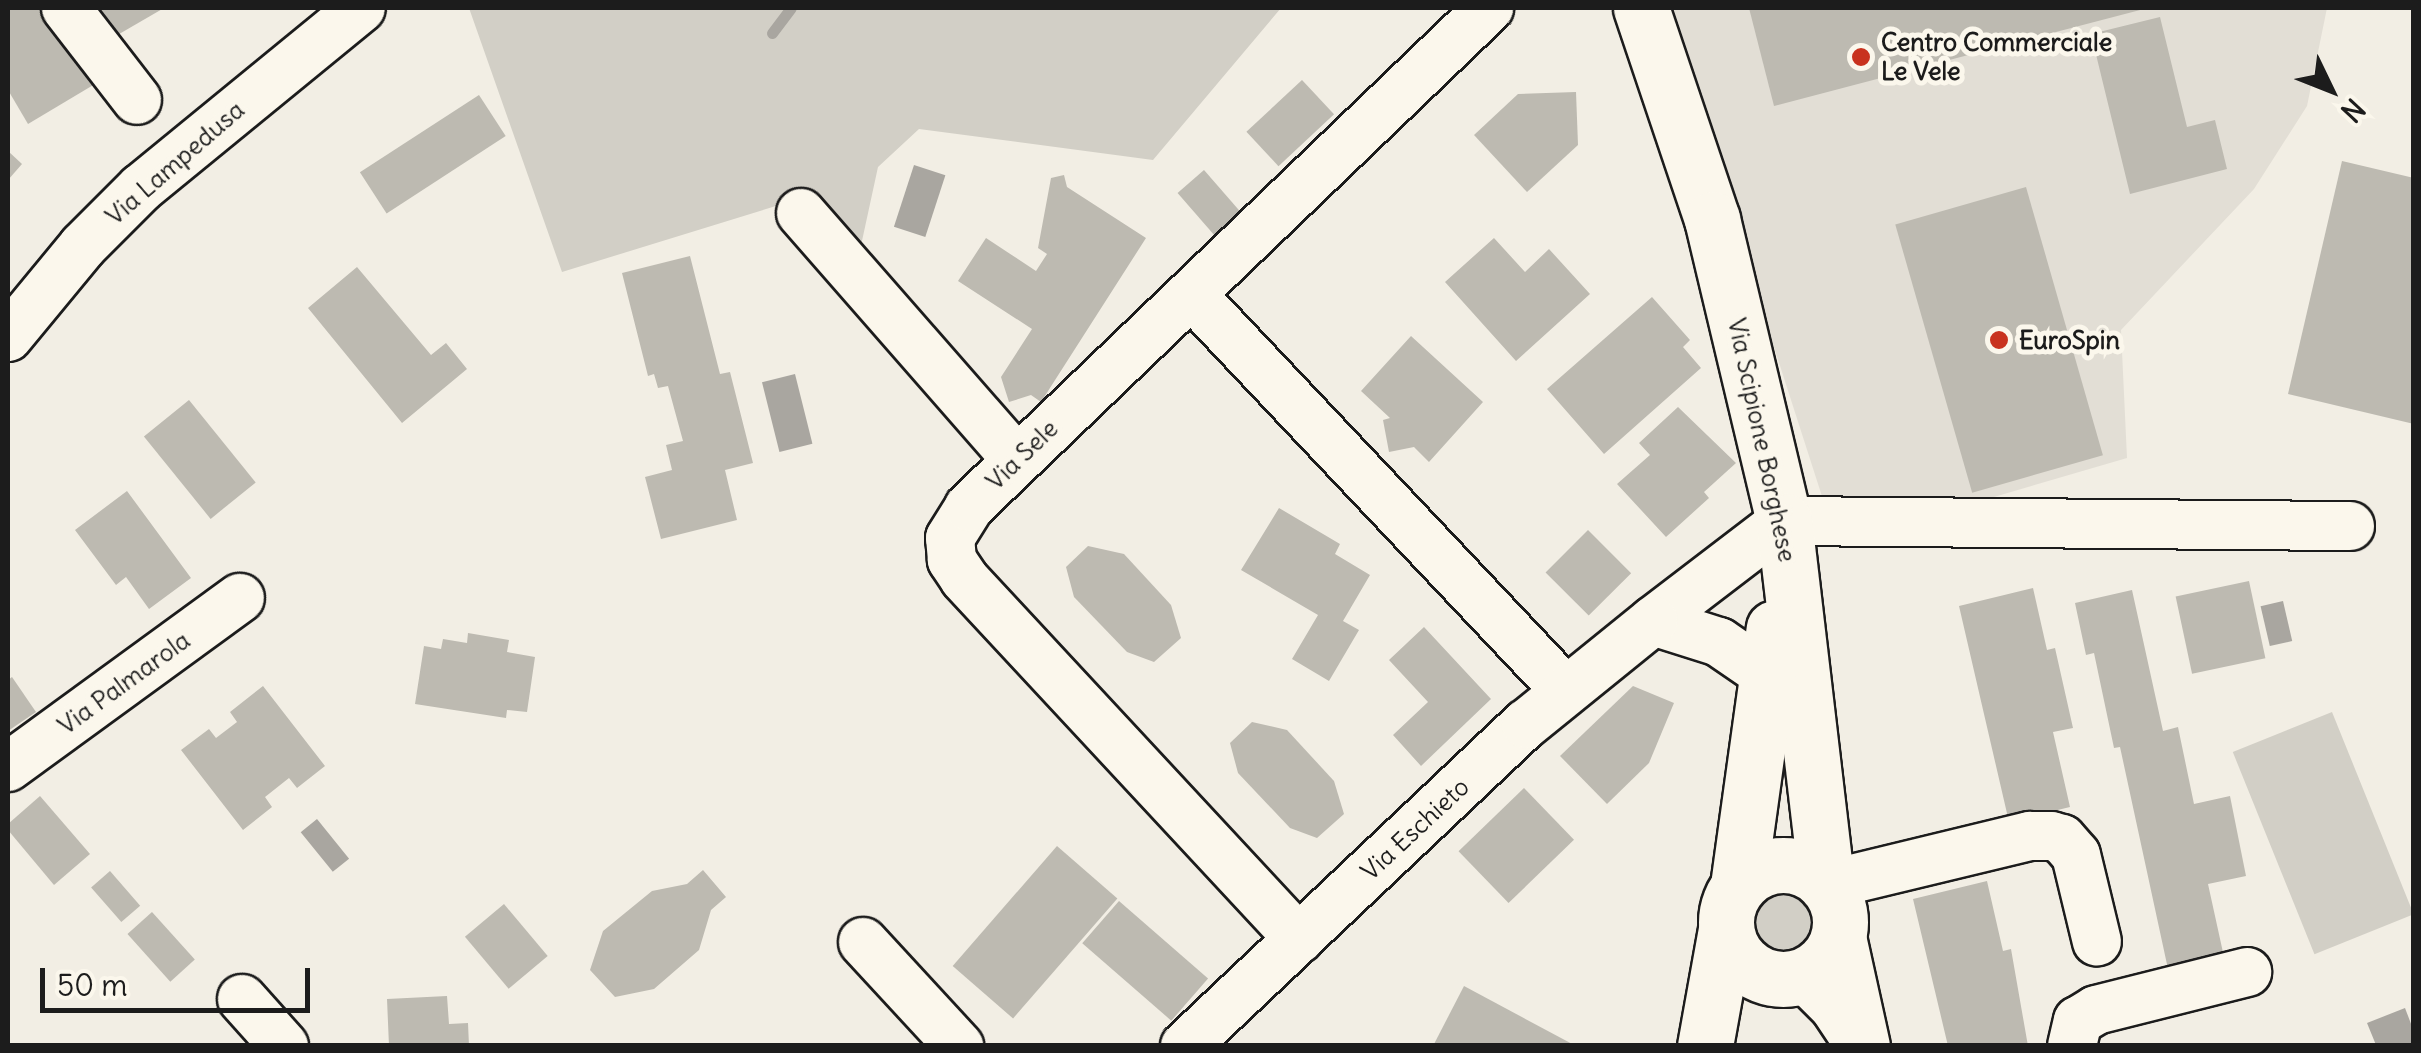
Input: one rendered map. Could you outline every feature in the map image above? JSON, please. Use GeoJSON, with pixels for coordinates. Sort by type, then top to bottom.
{"type":"FeatureCollection","features":[{"type":"Feature","properties":{"kind":"main road","name":"Via Scipione Borghese"},"geometry":{"type":"LineString","coordinates":[[1642,8],[1712,219],[1784,521],[1834,906]]}},
{"type":"Feature","properties":{"kind":"main road"},"geometry":{"type":"LineString","coordinates":[[1706,1046],[1770,677],[1784,521]]}},
{"type":"Feature","properties":{"kind":"main road"},"geometry":{"type":"LineString","coordinates":[[1706,1046],[1786,977],[1828,958],[1834,906],[1799,866],[1782,864],[1765,867],[1732,908],[1740,960],[1786,977]]}},
{"type":"Feature","properties":{"kind":"street"},"geometry":{"type":"LineString","coordinates":[[66,8],[138,100]]}},
{"type":"Feature","properties":{"kind":"street","name":"Via Lampedusa"},"geometry":{"type":"LineString","coordinates":[[8,337],[83,246],[141,188],[362,8]]}},
{"type":"Feature","properties":{"kind":"street","name":"Via Sele"},"geometry":{"type":"LineString","coordinates":[[1299,938],[957,569],[950,549],[954,529],[964,512],[1017,460],[1490,8]]}},
{"type":"Feature","properties":{"kind":"street"},"geometry":{"type":"LineString","coordinates":[[801,214],[1017,460]]}},
{"type":"Feature","properties":{"kind":"street"},"geometry":{"type":"LineString","coordinates":[[1191,294],[1565,690]]}},
{"type":"Feature","properties":{"kind":"street"},"geometry":{"type":"LineString","coordinates":[[1784,521],[2350,526]]}},
{"type":"Feature","properties":{"kind":"street","name":"Via Eschieto"},"geometry":{"type":"LineString","coordinates":[[1185,1046],[1565,690],[1784,521]]}},
{"type":"Feature","properties":{"kind":"street","name":"Via Palmarola"},"geometry":{"type":"LineString","coordinates":[[8,767],[240,598]]}},
{"type":"Feature","properties":{"kind":"street"},"geometry":{"type":"LineString","coordinates":[[1653,621],[1719,642],[1770,677]]}},
{"type":"Feature","properties":{"kind":"street"},"geometry":{"type":"LineString","coordinates":[[1863,1046],[1834,906],[2030,836],[2052,836],[2062,839],[2076,854],[2097,942]]}},
{"type":"Feature","properties":{"kind":"street"},"geometry":{"type":"LineString","coordinates":[[864,942],[959,1046]]}},
{"type":"Feature","properties":{"kind":"street"},"geometry":{"type":"LineString","coordinates":[[2072,1046],[2078,1021],[2096,1010],[2247,972]]}},
{"type":"Feature","properties":{"kind":"street"},"geometry":{"type":"LineString","coordinates":[[1786,977],[1834,1007],[1863,1046]]}},
{"type":"Feature","properties":{"kind":"street"},"geometry":{"type":"LineString","coordinates":[[242,999],[284,1046]]}},
{"type":"Feature","properties":{"kind":"shaded area"},"geometry":{"type":"Polygon","coordinates":[[[469,8],[1281,8],[1153,160],[919,129],[878,167],[857,264],[805,197],[562,272],[469,8]]]}},
{"type":"Feature","properties":{"kind":"shaded area"},"geometry":{"type":"Polygon","coordinates":[[[1665,8],[2327,8],[2307,106],[2254,189],[2121,330],[2127,458],[1837,543],[1665,8]]]}},
{"type":"Feature","properties":{"kind":"shaded area"},"geometry":{"type":"Polygon","coordinates":[[[914,165],[945,175],[925,237],[894,227],[914,165]]]}},
{"type":"Feature","properties":{"kind":"shaded area"},"geometry":{"type":"Polygon","coordinates":[[[795,374],[812,444],[779,452],[762,382],[795,374]]]}},
{"type":"Feature","properties":{"kind":"shaded area"},"geometry":{"type":"Polygon","coordinates":[[[2283,601],[2292,641],[2270,646],[2261,606],[2283,601]]]}},
{"type":"Feature","properties":{"kind":"shaded area"},"geometry":{"type":"Polygon","coordinates":[[[2332,712],[2414,914],[2314,954],[2233,752],[2332,712]]]}},
{"type":"Feature","properties":{"kind":"shaded area"},"geometry":{"type":"Polygon","coordinates":[[[317,819],[349,859],[333,872],[301,832],[317,819]]]}},
{"type":"Feature","properties":{"kind":"shaded area"},"geometry":{"type":"Polygon","coordinates":[[[1783,890],[1806,899],[1815,922],[1806,945],[1783,954],[1760,945],[1751,922],[1760,899],[1783,890]]]}},
{"type":"Feature","properties":{"kind":"shaded area"},"geometry":{"type":"Polygon","coordinates":[[[2405,1008],[2413,1029],[2413,1045],[2376,1045],[2367,1023],[2405,1008]]]}},
{"type":"Feature","properties":{"kind":"building"},"geometry":{"type":"Polygon","coordinates":[[[8,8],[50,8],[95,84],[28,124],[8,90],[8,8]]]}},
{"type":"Feature","properties":{"kind":"building"},"geometry":{"type":"Polygon","coordinates":[[[96,8],[164,8],[114,37],[96,8]]]}},
{"type":"Feature","properties":{"kind":"building","name":"Centro Commerciale Le Vele"},"geometry":{"type":"Polygon","coordinates":[[[1749,8],[2144,8],[2144,9],[1774,106],[1749,8]]]}},
{"type":"Feature","properties":{"kind":"building"},"geometry":{"type":"Polygon","coordinates":[[[2160,17],[2187,127],[2215,120],[2227,169],[2130,194],[2091,34],[2160,17]]]}},
{"type":"Feature","properties":{"kind":"building"},"geometry":{"type":"Polygon","coordinates":[[[1302,80],[1334,114],[1278,166],[1246,132],[1302,80]]]}},
{"type":"Feature","properties":{"kind":"building"},"geometry":{"type":"Polygon","coordinates":[[[1576,92],[1578,145],[1527,192],[1474,135],[1518,94],[1576,92]]]}},
{"type":"Feature","properties":{"kind":"building"},"geometry":{"type":"Polygon","coordinates":[[[479,95],[506,136],[387,213],[360,172],[479,95]]]}},
{"type":"Feature","properties":{"kind":"building"},"geometry":{"type":"Polygon","coordinates":[[[8,151],[22,164],[8,180],[8,151]]]}},
{"type":"Feature","properties":{"kind":"building"},"geometry":{"type":"Polygon","coordinates":[[[2342,161],[2414,178],[2414,424],[2288,394],[2342,161]]]}},
{"type":"Feature","properties":{"kind":"building"},"geometry":{"type":"Polygon","coordinates":[[[1204,170],[1248,221],[1222,244],[1178,193],[1204,170]]]}},
{"type":"Feature","properties":{"kind":"building"},"geometry":{"type":"Polygon","coordinates":[[[1064,175],[1067,187],[1146,238],[1041,402],[1031,395],[1009,402],[1001,377],[1032,329],[958,281],[986,238],[1036,271],[1047,254],[1038,248],[1051,178],[1064,175]]]}},
{"type":"Feature","properties":{"kind":"building","name":"EuroSpin"},"geometry":{"type":"Polygon","coordinates":[[[2026,187],[2103,455],[1972,493],[1895,224],[2026,187]]]}},
{"type":"Feature","properties":{"kind":"building"},"geometry":{"type":"Polygon","coordinates":[[[1494,238],[1525,272],[1549,249],[1590,294],[1516,361],[1445,282],[1494,238]]]}},
{"type":"Feature","properties":{"kind":"building"},"geometry":{"type":"Polygon","coordinates":[[[690,256],[720,374],[730,372],[753,463],[725,470],[737,520],[661,539],[645,477],[672,470],[666,445],[683,441],[668,386],[658,388],[654,374],[648,376],[622,273],[690,256]]]}},
{"type":"Feature","properties":{"kind":"building"},"geometry":{"type":"Polygon","coordinates":[[[357,267],[431,355],[446,343],[467,369],[402,423],[308,308],[357,267]]]}},
{"type":"Feature","properties":{"kind":"building"},"geometry":{"type":"Polygon","coordinates":[[[1652,297],[1690,340],[1683,347],[1701,368],[1604,454],[1547,389],[1652,297]]]}},
{"type":"Feature","properties":{"kind":"building"},"geometry":{"type":"Polygon","coordinates":[[[1411,336],[1483,402],[1429,462],[1414,447],[1389,452],[1383,420],[1390,418],[1361,391],[1411,336]]]}},
{"type":"Feature","properties":{"kind":"building"},"geometry":{"type":"Polygon","coordinates":[[[189,400],[256,482],[211,519],[144,437],[189,400]]]}},
{"type":"Feature","properties":{"kind":"building"},"geometry":{"type":"Polygon","coordinates":[[[1678,407],[1736,463],[1704,492],[1709,498],[1666,537],[1617,484],[1650,455],[1639,443],[1678,407]]]}},
{"type":"Feature","properties":{"kind":"building"},"geometry":{"type":"Polygon","coordinates":[[[127,491],[191,578],[149,609],[126,577],[116,585],[75,530],[127,491]]]}},
{"type":"Feature","properties":{"kind":"building"},"geometry":{"type":"Polygon","coordinates":[[[1279,508],[1340,544],[1335,554],[1370,575],[1343,621],[1359,630],[1329,681],[1292,659],[1318,615],[1241,570],[1279,508]]]}},
{"type":"Feature","properties":{"kind":"building"},"geometry":{"type":"Polygon","coordinates":[[[1588,530],[1631,573],[1589,616],[1546,572],[1588,530]]]}},
{"type":"Feature","properties":{"kind":"building"},"geometry":{"type":"Polygon","coordinates":[[[1088,546],[1124,554],[1171,605],[1181,638],[1154,662],[1127,652],[1074,597],[1066,567],[1088,546]]]}},
{"type":"Feature","properties":{"kind":"building"},"geometry":{"type":"Polygon","coordinates":[[[2249,581],[2265,658],[2192,674],[2176,597],[2249,581]]]}},
{"type":"Feature","properties":{"kind":"building"},"geometry":{"type":"Polygon","coordinates":[[[2033,588],[2047,650],[2055,648],[2073,728],[2053,732],[2070,807],[2009,822],[1959,606],[2033,588]]]}},
{"type":"Feature","properties":{"kind":"building"},"geometry":{"type":"Polygon","coordinates":[[[2132,590],[2163,731],[2178,727],[2194,804],[2230,796],[2246,876],[2208,884],[2224,957],[2168,969],[2120,747],[2114,748],[2094,653],[2086,655],[2075,603],[2132,590]]]}},
{"type":"Feature","properties":{"kind":"building"},"geometry":{"type":"Polygon","coordinates":[[[1424,627],[1491,699],[1421,766],[1393,735],[1428,702],[1389,660],[1424,627]]]}},
{"type":"Feature","properties":{"kind":"building"},"geometry":{"type":"Polygon","coordinates":[[[468,633],[509,640],[507,652],[535,657],[527,712],[507,710],[506,718],[415,704],[424,646],[441,649],[443,639],[467,643],[468,633]]]}},
{"type":"Feature","properties":{"kind":"building"},"geometry":{"type":"Polygon","coordinates":[[[12,677],[36,712],[8,731],[8,680],[12,677]]]}},
{"type":"Feature","properties":{"kind":"building"},"geometry":{"type":"Polygon","coordinates":[[[263,686],[325,766],[297,788],[289,778],[265,797],[272,807],[243,830],[181,750],[209,729],[216,738],[237,722],[230,712],[263,686]]]}},
{"type":"Feature","properties":{"kind":"building"},"geometry":{"type":"Polygon","coordinates":[[[1633,686],[1674,703],[1649,763],[1607,804],[1560,756],[1633,686]]]}},
{"type":"Feature","properties":{"kind":"building"},"geometry":{"type":"Polygon","coordinates":[[[1252,722],[1287,730],[1334,781],[1344,814],[1317,838],[1290,828],[1238,773],[1230,743],[1252,722]]]}},
{"type":"Feature","properties":{"kind":"building"},"geometry":{"type":"Polygon","coordinates":[[[1524,788],[1574,840],[1509,903],[1459,851],[1524,788]]]}},
{"type":"Feature","properties":{"kind":"building"},"geometry":{"type":"Polygon","coordinates":[[[40,796],[90,854],[54,885],[8,830],[8,824],[40,796]]]}},
{"type":"Feature","properties":{"kind":"building"},"geometry":{"type":"Polygon","coordinates":[[[1057,846],[1117,898],[1013,1018],[953,966],[1057,846]]]}},
{"type":"Feature","properties":{"kind":"building"},"geometry":{"type":"Polygon","coordinates":[[[703,870],[726,897],[711,910],[699,950],[654,989],[615,997],[590,970],[603,931],[652,891],[687,884],[703,870]]]}},
{"type":"Feature","properties":{"kind":"building"},"geometry":{"type":"Polygon","coordinates":[[[110,871],[140,906],[121,922],[91,887],[110,871]]]}},
{"type":"Feature","properties":{"kind":"building"},"geometry":{"type":"Polygon","coordinates":[[[1987,881],[2003,951],[2011,949],[2028,1046],[1948,1046],[1913,899],[1987,881]]]}},
{"type":"Feature","properties":{"kind":"building"},"geometry":{"type":"Polygon","coordinates":[[[1119,901],[1208,978],[1171,1021],[1082,943],[1119,901]]]}},
{"type":"Feature","properties":{"kind":"building"},"geometry":{"type":"Polygon","coordinates":[[[504,904],[548,956],[509,989],[465,937],[504,904]]]}},
{"type":"Feature","properties":{"kind":"building"},"geometry":{"type":"Polygon","coordinates":[[[152,912],[195,960],[170,982],[127,934],[152,912]]]}},
{"type":"Feature","properties":{"kind":"building"},"geometry":{"type":"Polygon","coordinates":[[[1464,986],[1576,1046],[1433,1046],[1464,986]]]}},
{"type":"Feature","properties":{"kind":"building"},"geometry":{"type":"Polygon","coordinates":[[[447,996],[449,1024],[468,1023],[469,1046],[389,1046],[387,999],[447,996]]]}},
{"type":"Feature","properties":{"kind":"waterway"},"geometry":{"type":"LineString","coordinates":[[772,33],[791,8]]}},
{"type":"Feature","properties":{"kind":"place","name":"Centro Commerciale Le Vele"},"geometry":{"type":"Point","coordinates":[1861,57]}},
{"type":"Feature","properties":{"kind":"place","name":"EuroSpin"},"geometry":{"type":"Point","coordinates":[1999,340]}}]}
